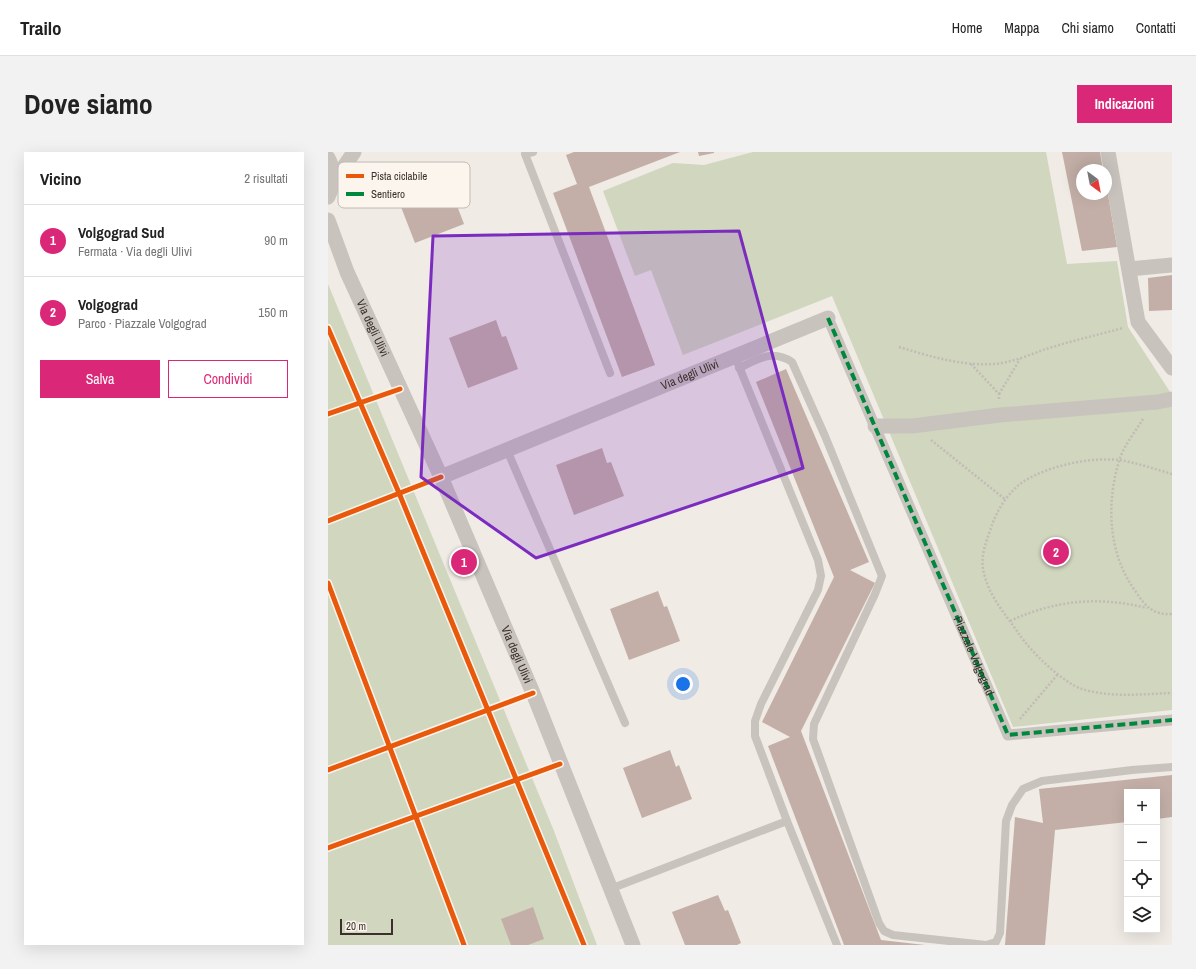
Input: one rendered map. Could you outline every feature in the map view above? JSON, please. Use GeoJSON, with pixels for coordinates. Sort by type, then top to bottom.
{"type":"FeatureCollection","features":[{"type":"Feature","properties":{"kind":"street"},"geometry":{"type":"LineString","coordinates":[[328,180],[332,168],[329,159],[345,152]]}},
{"type":"Feature","properties":{"kind":"street"},"geometry":{"type":"LineString","coordinates":[[347,162],[354,152]]}},
{"type":"Feature","properties":{"kind":"street"},"geometry":{"type":"LineString","coordinates":[[1108,152],[1138,322],[1172,368]]}},
{"type":"Feature","properties":{"kind":"street"},"geometry":{"type":"LineString","coordinates":[[328,197],[338,176]]}},
{"type":"Feature","properties":{"kind":"street","name":"Via degli Ulivi"},"geometry":{"type":"LineString","coordinates":[[328,220],[347,272],[442,477],[533,693],[633,945]]}},
{"type":"Feature","properties":{"kind":"street"},"geometry":{"type":"LineString","coordinates":[[1129,269],[1172,266]]}},
{"type":"Feature","properties":{"kind":"street","name":"Via degli Ulivi"},"geometry":{"type":"LineString","coordinates":[[442,477],[506,450],[737,362],[828,318]]}},
{"type":"Feature","properties":{"kind":"street","name":"Piazzale Volgograd"},"geometry":{"type":"LineString","coordinates":[[828,318],[1008,735]]}},
{"type":"Feature","properties":{"kind":"street"},"geometry":{"type":"LineString","coordinates":[[875,426],[912,426],[1000,415],[1157,402],[1172,399]]}},
{"type":"Feature","properties":{"kind":"street"},"geometry":{"type":"LineString","coordinates":[[1008,735],[1172,720]]}},
{"type":"Feature","properties":{"kind":"lane"},"geometry":{"type":"LineString","coordinates":[[533,152],[525,154],[610,373]]}},
{"type":"Feature","properties":{"kind":"lane"},"geometry":{"type":"LineString","coordinates":[[837,945],[787,821],[755,736],[755,721],[761,704],[818,590],[821,576],[818,560],[737,362],[765,356],[783,356],[792,362],[826,436],[882,576],[814,724],[813,739],[879,923],[884,931],[893,935],[917,938],[986,944],[996,942],[1000,933],[1006,821],[1012,805],[1023,789],[1042,781],[1132,770],[1172,767]]}},
{"type":"Feature","properties":{"kind":"lane"},"geometry":{"type":"LineString","coordinates":[[506,450],[625,723]]}},
{"type":"Feature","properties":{"kind":"lane"},"geometry":{"type":"LineString","coordinates":[[610,889],[787,821]]}},
{"type":"Feature","properties":{"kind":"path"},"geometry":{"type":"LineString","coordinates":[[899,347],[938,359],[993,364],[1020,359],[1046,349],[1128,327],[1138,322]]}},
{"type":"Feature","properties":{"kind":"path"},"geometry":{"type":"LineString","coordinates":[[1000,415],[999,394],[1020,359]]}},
{"type":"Feature","properties":{"kind":"path"},"geometry":{"type":"LineString","coordinates":[[970,363],[999,394]]}},
{"type":"Feature","properties":{"kind":"path"},"geometry":{"type":"LineString","coordinates":[[328,414],[400,389]]}},
{"type":"Feature","properties":{"kind":"path"},"geometry":{"type":"LineString","coordinates":[[357,395],[362,409]]}},
{"type":"Feature","properties":{"kind":"path"},"geometry":{"type":"LineString","coordinates":[[1147,608],[1121,568],[1113,544],[1111,518],[1112,493],[1119,460],[1130,440],[1157,402]]}},
{"type":"Feature","properties":{"kind":"path"},"geometry":{"type":"LineString","coordinates":[[912,426],[1006,500]]}},
{"type":"Feature","properties":{"kind":"path"},"geometry":{"type":"LineString","coordinates":[[1172,474],[1119,460],[1094,460],[1045,471],[1025,481],[1006,500],[993,520],[982,556],[985,577],[996,601],[1024,642],[1058,674],[1080,689],[1106,695],[1172,693]]}},
{"type":"Feature","properties":{"kind":"path"},"geometry":{"type":"LineString","coordinates":[[328,521],[442,477]]}},
{"type":"Feature","properties":{"kind":"path"},"geometry":{"type":"LineString","coordinates":[[396,486],[402,501]]}},
{"type":"Feature","properties":{"kind":"path"},"geometry":{"type":"LineString","coordinates":[[328,583],[464,945]]}},
{"type":"Feature","properties":{"kind":"path"},"geometry":{"type":"LineString","coordinates":[[1010,621],[1043,607],[1077,601],[1105,600],[1147,608],[1163,614],[1172,614]]}},
{"type":"Feature","properties":{"kind":"path"},"geometry":{"type":"LineString","coordinates":[[1008,735],[1013,727],[1058,674]]}},
{"type":"Feature","properties":{"kind":"path"},"geometry":{"type":"LineString","coordinates":[[328,770],[533,693]]}},
{"type":"Feature","properties":{"kind":"path"},"geometry":{"type":"LineString","coordinates":[[484,703],[490,717]]}},
{"type":"Feature","properties":{"kind":"path"},"geometry":{"type":"LineString","coordinates":[[328,848],[560,764]]}},
{"type":"Feature","properties":{"kind":"path"},"geometry":{"type":"LineString","coordinates":[[513,773],[519,787]]}},
{"type":"Feature","properties":{"kind":"path"},"geometry":{"type":"LineString","coordinates":[[578,931],[584,945]]}},
{"type":"Feature","properties":{"kind":"highlighted area"},"geometry":{"type":"Polygon","coordinates":[[[739,231],[803,468],[536,558],[421,477],[433,236],[739,231]]]}},
{"type":"Feature","properties":{"kind":"green space"},"geometry":{"type":"Polygon","coordinates":[[[753,152],[1046,152],[1067,264],[1117,261],[1128,327],[1172,395],[1172,710],[1013,727],[832,296],[683,355],[651,270],[635,276],[603,191],[673,163],[704,165],[753,152]]]}},
{"type":"Feature","properties":{"kind":"green space"},"geometry":{"type":"Polygon","coordinates":[[[328,284],[554,831],[597,945],[328,945],[328,284]]]}},
{"type":"Feature","properties":{"kind":"building"},"geometry":{"type":"Polygon","coordinates":[[[574,152],[680,152],[589,187],[655,365],[622,377],[553,193],[577,184],[566,155],[574,152]]]}},
{"type":"Feature","properties":{"kind":"building"},"geometry":{"type":"Polygon","coordinates":[[[698,152],[714,152],[714,153],[699,156],[698,152]]]}},
{"type":"Feature","properties":{"kind":"building"},"geometry":{"type":"Polygon","coordinates":[[[1062,152],[1100,152],[1102,164],[1076,164],[1076,200],[1109,200],[1117,247],[1082,251],[1062,152]]]}},
{"type":"Feature","properties":{"kind":"building"},"geometry":{"type":"Polygon","coordinates":[[[401,208],[458,208],[464,224],[415,243],[401,208]]]}},
{"type":"Feature","properties":{"kind":"building"},"geometry":{"type":"Polygon","coordinates":[[[1172,275],[1172,310],[1149,311],[1148,278],[1172,275]]]}},
{"type":"Feature","properties":{"kind":"building"},"geometry":{"type":"Polygon","coordinates":[[[496,320],[502,337],[506,336],[518,369],[468,388],[449,338],[496,320]]]}},
{"type":"Feature","properties":{"kind":"building"},"geometry":{"type":"Polygon","coordinates":[[[786,369],[869,562],[850,570],[875,583],[801,731],[881,940],[925,945],[844,945],[768,746],[790,737],[762,722],[834,577],[756,382],[786,369]]]}},
{"type":"Feature","properties":{"kind":"building"},"geometry":{"type":"Polygon","coordinates":[[[602,448],[607,463],[611,462],[624,496],[574,515],[556,465],[602,448]]]}},
{"type":"Feature","properties":{"kind":"building"},"geometry":{"type":"Polygon","coordinates":[[[658,591],[664,607],[667,606],[680,641],[629,660],[610,609],[658,591]]]}},
{"type":"Feature","properties":{"kind":"building"},"geometry":{"type":"Polygon","coordinates":[[[670,750],[676,767],[679,765],[692,799],[642,818],[623,768],[670,750]]]}},
{"type":"Feature","properties":{"kind":"building"},"geometry":{"type":"Polygon","coordinates":[[[1172,775],[1172,817],[1160,819],[1160,789],[1124,789],[1124,822],[1055,830],[1045,945],[1005,945],[1015,817],[1043,823],[1039,789],[1172,775]]]}},
{"type":"Feature","properties":{"kind":"building"},"geometry":{"type":"Polygon","coordinates":[[[718,895],[725,911],[728,910],[741,943],[737,945],[685,945],[672,912],[718,895]]]}},
{"type":"Feature","properties":{"kind":"building"},"geometry":{"type":"Polygon","coordinates":[[[533,907],[544,939],[528,945],[511,945],[501,919],[533,907]]]}},
{"type":"Feature","properties":{"kind":"marked path"},"geometry":{"type":"LineString","coordinates":[[828,318],[1008,735],[1172,720]]}},
{"type":"Feature","properties":{"kind":"cycle path"},"geometry":{"type":"LineString","coordinates":[[328,328],[399,493],[584,945]]}},
{"type":"Feature","properties":{"kind":"cycle path"},"geometry":{"type":"LineString","coordinates":[[328,414],[400,389]]}},
{"type":"Feature","properties":{"kind":"cycle path"},"geometry":{"type":"LineString","coordinates":[[328,521],[441,477]]}},
{"type":"Feature","properties":{"kind":"cycle path"},"geometry":{"type":"LineString","coordinates":[[328,583],[464,945]]}},
{"type":"Feature","properties":{"kind":"cycle path"},"geometry":{"type":"LineString","coordinates":[[328,770],[533,693]]}},
{"type":"Feature","properties":{"kind":"cycle path"},"geometry":{"type":"LineString","coordinates":[[328,848],[560,764]]}},
{"type":"Feature","properties":{"kind":"place","name":"Volgograd"},"geometry":{"type":"Point","coordinates":[1056,552]}},
{"type":"Feature","properties":{"kind":"place","name":"Volgograd Sud"},"geometry":{"type":"Point","coordinates":[464,562]}}]}
